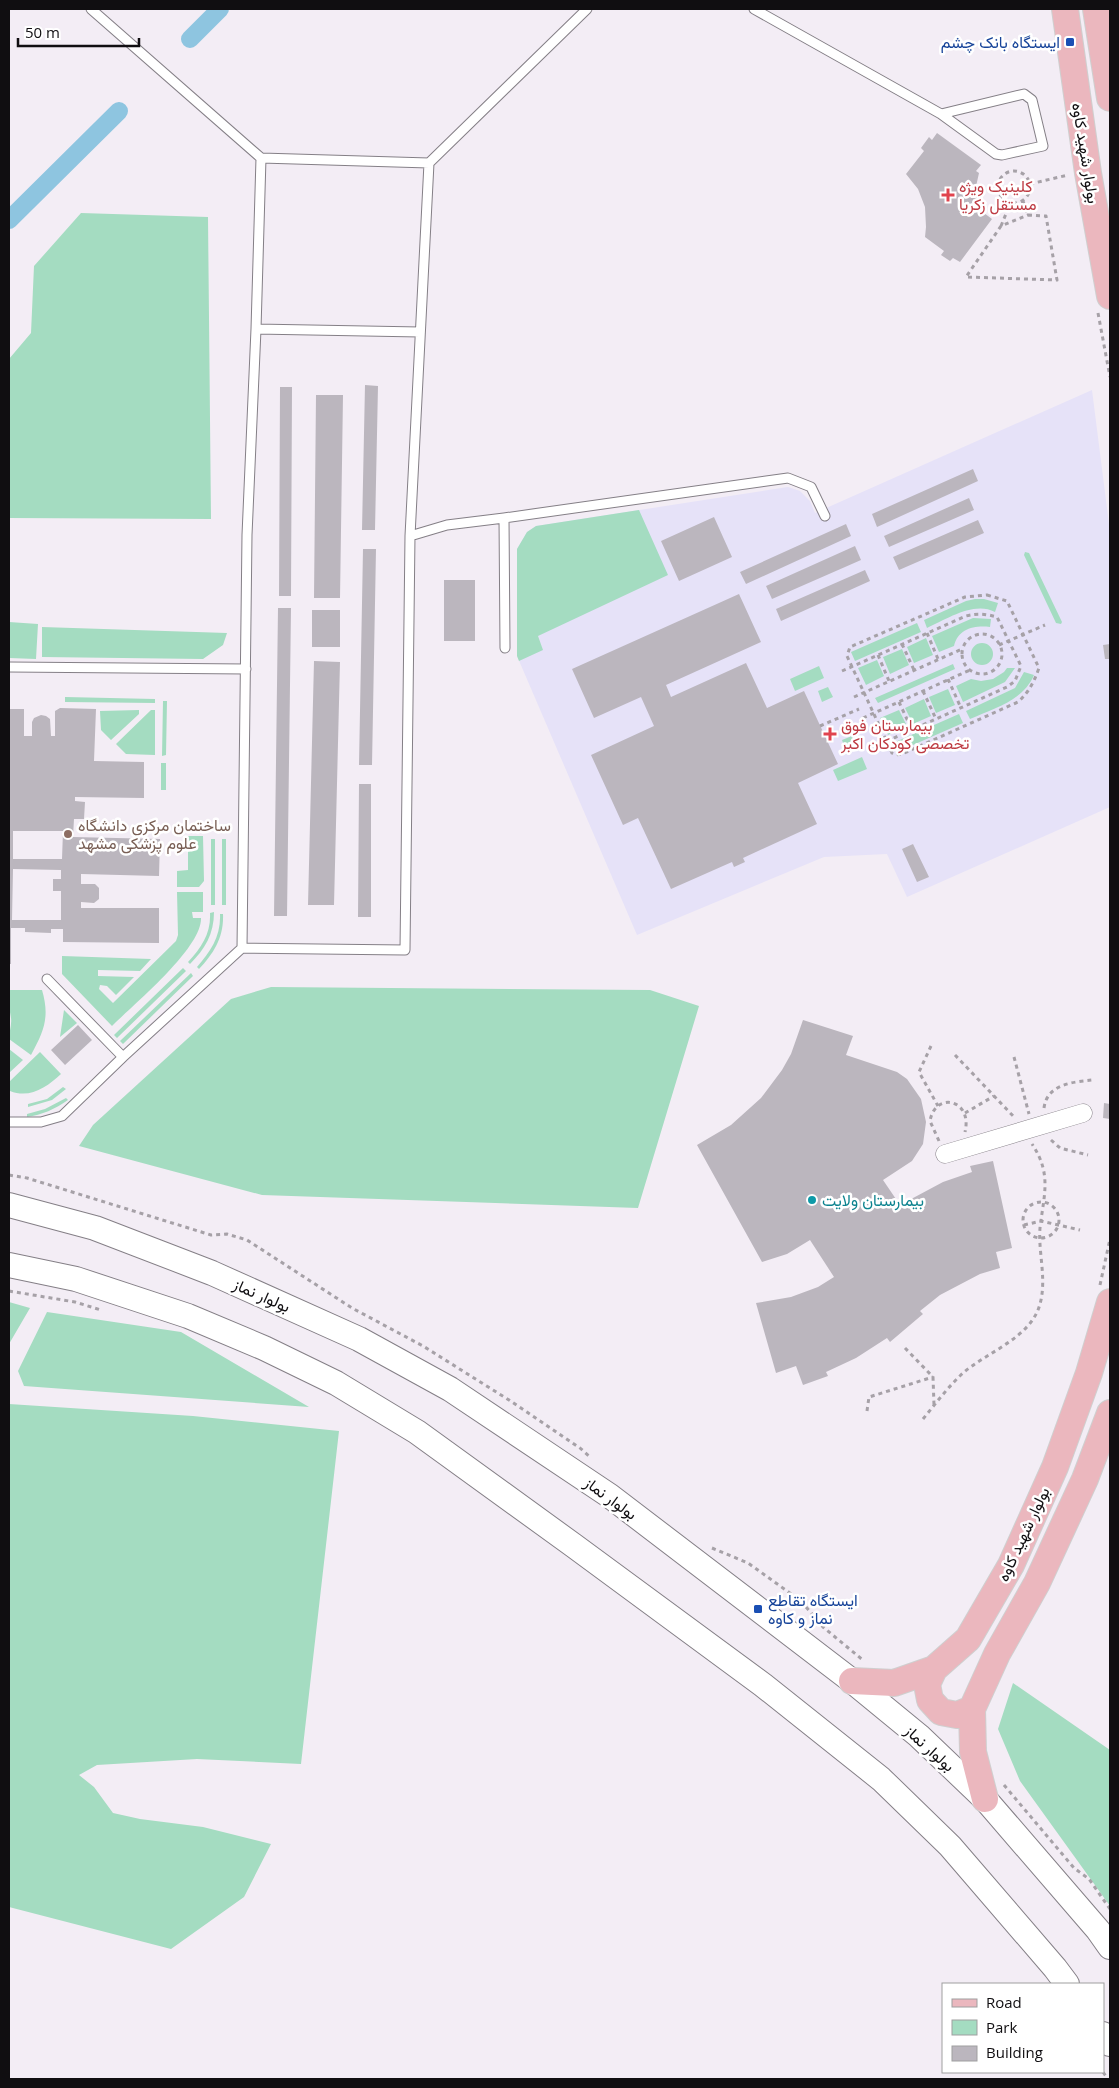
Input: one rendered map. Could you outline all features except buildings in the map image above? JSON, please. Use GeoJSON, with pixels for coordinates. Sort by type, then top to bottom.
{"type":"FeatureCollection","features":[{"type":"Feature","properties":{"kind":"main road","name":"بولوار شهید کاوه"},"geometry":{"type":"LineString","coordinates":[[1065,9],[1088,173],[1110,296]]}},
{"type":"Feature","properties":{"kind":"main road","name":"بولوار شهید کاوه"},"geometry":{"type":"LineString","coordinates":[[1096,9],[1110,98]]}},
{"type":"Feature","properties":{"kind":"main road","name":"بولوار نماز"},"geometry":{"type":"LineString","coordinates":[[9,1205],[96,1228],[212,1273],[359,1339],[450,1389],[610,1496],[862,1673],[919,1736],[985,1799],[1098,1930],[1110,1947]]}},
{"type":"Feature","properties":{"kind":"main road"},"geometry":{"type":"LineString","coordinates":[[9,1265],[76,1279],[188,1316],[264,1348],[336,1383],[417,1432],[573,1544],[764,1686],[881,1778],[950,1846],[1056,1968],[1066,1983]]}},
{"type":"Feature","properties":{"kind":"main road","name":"بولوار شهید کاوه"},"geometry":{"type":"LineString","coordinates":[[862,1673],[894,1683],[934,1670],[968,1639],[1011,1565],[1054,1467],[1089,1373],[1105,1294]]}},
{"type":"Feature","properties":{"kind":"main road","name":"بولوار شهید کاوه"},"geometry":{"type":"LineString","coordinates":[[985,1799],[973,1752],[972,1709],[996,1654],[1037,1583],[1085,1479],[1110,1413]]}},
{"type":"Feature","properties":{"kind":"main road"},"geometry":{"type":"LineString","coordinates":[[934,1670],[927,1684],[930,1700],[941,1712],[957,1715],[972,1709]]}},
{"type":"Feature","properties":{"kind":"street"},"geometry":{"type":"LineString","coordinates":[[952,1152],[1083,1113]]}},
{"type":"Feature","properties":{"kind":"lane"},"geometry":{"type":"LineString","coordinates":[[90,9],[261,158],[429,163]]}},
{"type":"Feature","properties":{"kind":"lane"},"geometry":{"type":"LineString","coordinates":[[9,1122],[41,1122],[62,1116],[123,1057],[242,948],[405,950],[410,536],[429,163],[587,9]]}},
{"type":"Feature","properties":{"kind":"lane"},"geometry":{"type":"LineString","coordinates":[[754,9],[941,114],[996,154],[1002,155],[1043,146],[1032,100],[1024,94],[941,114]]}},
{"type":"Feature","properties":{"kind":"lane"},"geometry":{"type":"LineString","coordinates":[[242,948],[247,535],[261,158]]}},
{"type":"Feature","properties":{"kind":"lane"},"geometry":{"type":"LineString","coordinates":[[256,330],[420,332]]}},
{"type":"Feature","properties":{"kind":"lane"},"geometry":{"type":"LineString","coordinates":[[410,536],[447,525],[788,478],[811,487],[826,516]]}},
{"type":"Feature","properties":{"kind":"lane"},"geometry":{"type":"LineString","coordinates":[[504,518],[505,648]]}},
{"type":"Feature","properties":{"kind":"lane"},"geometry":{"type":"LineString","coordinates":[[9,667],[246,669]]}},
{"type":"Feature","properties":{"kind":"lane"},"geometry":{"type":"LineString","coordinates":[[47,979],[123,1057]]}},
{"type":"Feature","properties":{"kind":"path"},"geometry":{"type":"LineString","coordinates":[[1017,171],[1028,178],[1030,184],[1027,197],[1023,201],[1010,204],[1000,196],[998,184],[1005,174],[1017,171]]}},
{"type":"Feature","properties":{"kind":"path"},"geometry":{"type":"LineString","coordinates":[[1030,184],[1067,175]]}},
{"type":"Feature","properties":{"kind":"path"},"geometry":{"type":"LineString","coordinates":[[1023,201],[1028,215]]}},
{"type":"Feature","properties":{"kind":"path"},"geometry":{"type":"LineString","coordinates":[[1001,226],[1028,215],[1046,216],[1057,280],[966,277],[1001,226],[1010,204]]}},
{"type":"Feature","properties":{"kind":"path"},"geometry":{"type":"LineString","coordinates":[[987,595],[1007,601],[1024,634],[1039,668],[1034,683],[1018,702],[896,755],[892,753],[872,714],[846,656],[850,647],[965,597],[987,595]]}},
{"type":"Feature","properties":{"kind":"path"},"geometry":{"type":"LineString","coordinates":[[842,671],[966,616],[986,614],[997,617],[1021,666],[1015,681],[1007,687],[876,746]]}},
{"type":"Feature","properties":{"kind":"path"},"geometry":{"type":"LineString","coordinates":[[999,645],[1045,625]]}},
{"type":"Feature","properties":{"kind":"path"},"geometry":{"type":"LineString","coordinates":[[927,633],[938,659]]}},
{"type":"Feature","properties":{"kind":"path"},"geometry":{"type":"LineString","coordinates":[[854,697],[962,649],[969,638],[981,634],[994,638],[999,645],[1000,661],[992,671],[979,673],[970,669],[964,662],[962,649]]}},
{"type":"Feature","properties":{"kind":"path"},"geometry":{"type":"LineString","coordinates":[[902,644],[914,670]]}},
{"type":"Feature","properties":{"kind":"path"},"geometry":{"type":"LineString","coordinates":[[878,655],[889,681]]}},
{"type":"Feature","properties":{"kind":"path"},"geometry":{"type":"LineString","coordinates":[[863,718],[970,669]]}},
{"type":"Feature","properties":{"kind":"path"},"geometry":{"type":"LineString","coordinates":[[948,679],[961,708]]}},
{"type":"Feature","properties":{"kind":"path"},"geometry":{"type":"LineString","coordinates":[[923,690],[936,719]]}},
{"type":"Feature","properties":{"kind":"path"},"geometry":{"type":"LineString","coordinates":[[899,702],[912,730]]}},
{"type":"Feature","properties":{"kind":"path"},"geometry":{"type":"LineString","coordinates":[[820,726],[858,710]]}},
{"type":"Feature","properties":{"kind":"path"},"geometry":{"type":"LineString","coordinates":[[932,1046],[919,1072],[938,1106]]}},
{"type":"Feature","properties":{"kind":"path"},"geometry":{"type":"LineString","coordinates":[[955,1055],[1028,1129]]}},
{"type":"Feature","properties":{"kind":"path"},"geometry":{"type":"LineString","coordinates":[[923,1419],[950,1386],[981,1358],[1018,1336],[1032,1321],[1040,1304],[1042,1250],[1039,1238],[1046,1177],[1040,1155],[1028,1129],[1014,1057]]}},
{"type":"Feature","properties":{"kind":"path"},"geometry":{"type":"LineString","coordinates":[[965,1113],[994,1096]]}},
{"type":"Feature","properties":{"kind":"path"},"geometry":{"type":"LineString","coordinates":[[950,1102],[961,1108],[965,1113],[966,1125],[952,1152],[930,1121],[934,1110],[938,1106],[950,1102]]}},
{"type":"Feature","properties":{"kind":"path"},"geometry":{"type":"LineString","coordinates":[[9,1175],[27,1178],[211,1235],[227,1234],[247,1240],[352,1308],[423,1346],[509,1400],[580,1448],[594,1461]]}},
{"type":"Feature","properties":{"kind":"path"},"geometry":{"type":"LineString","coordinates":[[1043,1202],[1049,1204],[1057,1213],[1058,1225],[1051,1235],[1039,1238],[1028,1233],[1024,1225],[1023,1216],[1026,1210],[1036,1203],[1043,1202]]}},
{"type":"Feature","properties":{"kind":"path"},"geometry":{"type":"LineString","coordinates":[[1024,1225],[1041,1221],[1080,1230]]}},
{"type":"Feature","properties":{"kind":"path"},"geometry":{"type":"LineString","coordinates":[[1105,1294],[1110,1239]]}},
{"type":"Feature","properties":{"kind":"path"},"geometry":{"type":"LineString","coordinates":[[9,1291],[75,1302],[110,1312]]}},
{"type":"Feature","properties":{"kind":"path"},"geometry":{"type":"LineString","coordinates":[[905,1348],[933,1376],[934,1406]]}},
{"type":"Feature","properties":{"kind":"path"},"geometry":{"type":"LineString","coordinates":[[867,1412],[869,1397],[933,1376]]}},
{"type":"Feature","properties":{"kind":"path"},"geometry":{"type":"LineString","coordinates":[[708,1547],[748,1562],[800,1601],[862,1673]]}},
{"type":"Feature","properties":{"kind":"path"},"geometry":{"type":"LineString","coordinates":[[1001,1778],[1004,1785],[1074,1868],[1090,1880],[1110,1909]]}},
{"type":"Feature","properties":{"kind":"shaded area","name":"بیمارستان فوق تخصصی کودکان اکبر"},"geometry":{"type":"Polygon","coordinates":[[[1092,390],[1110,532],[1110,807],[907,897],[887,854],[824,857],[637,935],[517,656],[517,549],[527,532],[536,526],[788,487],[800,491],[810,501],[815,513],[1092,390]]]}},
{"type":"Feature","properties":{"kind":"green space"},"geometry":{"type":"Polygon","coordinates":[[[81,213],[208,217],[211,519],[9,518],[9,359],[31,333],[34,266],[81,213]]]}},
{"type":"Feature","properties":{"kind":"green space"},"geometry":{"type":"Polygon","coordinates":[[[639,510],[668,575],[538,636],[543,650],[519,661],[517,656],[517,549],[527,532],[536,526],[639,510]]]}},
{"type":"Feature","properties":{"kind":"green space"},"geometry":{"type":"Polygon","coordinates":[[[1025,552],[1029,553],[1062,622],[1061,624],[1056,623],[1024,555],[1025,552]]]}},
{"type":"Feature","properties":{"kind":"green space"},"geometry":{"type":"Polygon","coordinates":[[[984,599],[998,603],[995,612],[987,609],[978,609],[961,612],[927,628],[924,620],[966,601],[984,599]]]}},
{"type":"Feature","properties":{"kind":"green space"},"geometry":{"type":"Polygon","coordinates":[[[973,618],[991,619],[990,627],[968,629],[959,636],[954,646],[939,652],[932,636],[973,618]]]}},
{"type":"Feature","properties":{"kind":"green space"},"geometry":{"type":"Polygon","coordinates":[[[9,622],[38,624],[36,659],[9,658],[9,622]]]}},
{"type":"Feature","properties":{"kind":"green space"},"geometry":{"type":"Polygon","coordinates":[[[917,623],[921,632],[855,661],[851,652],[917,623]]]}},
{"type":"Feature","properties":{"kind":"green space"},"geometry":{"type":"Polygon","coordinates":[[[42,627],[227,633],[223,645],[203,659],[42,657],[42,627]]]}},
{"type":"Feature","properties":{"kind":"green space"},"geometry":{"type":"Polygon","coordinates":[[[926,638],[933,655],[914,663],[907,647],[926,638]]]}},
{"type":"Feature","properties":{"kind":"green space"},"geometry":{"type":"Polygon","coordinates":[[[982,643],[990,646],[993,654],[990,662],[982,665],[974,662],[971,654],[974,646],[982,643]]]}},
{"type":"Feature","properties":{"kind":"green space"},"geometry":{"type":"Polygon","coordinates":[[[902,649],[909,665],[890,674],[883,657],[902,649]]]}},
{"type":"Feature","properties":{"kind":"green space"},"geometry":{"type":"Polygon","coordinates":[[[877,660],[884,676],[866,685],[858,668],[877,660]]]}},
{"type":"Feature","properties":{"kind":"green space"},"geometry":{"type":"Polygon","coordinates":[[[953,664],[955,669],[878,703],[875,698],[953,664]]]}},
{"type":"Feature","properties":{"kind":"green space"},"geometry":{"type":"Polygon","coordinates":[[[819,666],[824,678],[795,691],[790,679],[819,666]]]}},
{"type":"Feature","properties":{"kind":"green space"},"geometry":{"type":"Polygon","coordinates":[[[1007,668],[1015,668],[1005,682],[963,702],[956,686],[971,679],[981,681],[993,679],[1007,668]]]}},
{"type":"Feature","properties":{"kind":"green space"},"geometry":{"type":"Polygon","coordinates":[[[1024,672],[1034,675],[1023,691],[1007,703],[970,719],[966,711],[1015,688],[1024,672]]]}},
{"type":"Feature","properties":{"kind":"green space"},"geometry":{"type":"Polygon","coordinates":[[[828,687],[833,697],[822,702],[818,691],[828,687]]]}},
{"type":"Feature","properties":{"kind":"green space"},"geometry":{"type":"Polygon","coordinates":[[[948,689],[955,705],[936,713],[929,697],[948,689]]]}},
{"type":"Feature","properties":{"kind":"green space"},"geometry":{"type":"Polygon","coordinates":[[[65,697],[155,699],[155,703],[65,702],[65,697]]]}},
{"type":"Feature","properties":{"kind":"green space"},"geometry":{"type":"Polygon","coordinates":[[[924,699],[931,716],[913,724],[905,708],[924,699]]]}},
{"type":"Feature","properties":{"kind":"green space"},"geometry":{"type":"Polygon","coordinates":[[[163,701],[167,701],[166,755],[162,756],[163,701]]]}},
{"type":"Feature","properties":{"kind":"green space"},"geometry":{"type":"Polygon","coordinates":[[[139,710],[139,714],[111,740],[101,730],[100,711],[139,710]]]}},
{"type":"Feature","properties":{"kind":"green space"},"geometry":{"type":"Polygon","coordinates":[[[151,710],[155,710],[155,755],[126,754],[116,744],[151,710]]]}},
{"type":"Feature","properties":{"kind":"green space"},"geometry":{"type":"Polygon","coordinates":[[[899,710],[907,726],[888,735],[880,718],[899,710]]]}},
{"type":"Feature","properties":{"kind":"green space"},"geometry":{"type":"Polygon","coordinates":[[[959,714],[963,723],[897,752],[893,743],[959,714]]]}},
{"type":"Feature","properties":{"kind":"green space"},"geometry":{"type":"Polygon","coordinates":[[[852,736],[857,746],[846,751],[842,740],[852,736]]]}},
{"type":"Feature","properties":{"kind":"green space"},"geometry":{"type":"Polygon","coordinates":[[[862,757],[867,769],[838,781],[833,770],[862,757]]]}},
{"type":"Feature","properties":{"kind":"green space"},"geometry":{"type":"Polygon","coordinates":[[[161,763],[166,763],[166,790],[161,790],[161,763]]]}},
{"type":"Feature","properties":{"kind":"green space"},"geometry":{"type":"Polygon","coordinates":[[[188,836],[203,836],[204,881],[199,887],[177,887],[177,871],[188,870],[188,836]]]}},
{"type":"Feature","properties":{"kind":"green space"},"geometry":{"type":"Polygon","coordinates":[[[211,839],[215,839],[215,905],[211,905],[211,839]]]}},
{"type":"Feature","properties":{"kind":"green space"},"geometry":{"type":"Polygon","coordinates":[[[222,839],[226,839],[226,905],[222,905],[222,839]]]}},
{"type":"Feature","properties":{"kind":"green space"},"geometry":{"type":"Polygon","coordinates":[[[177,892],[203,892],[203,912],[192,912],[193,918],[201,918],[198,930],[191,944],[179,960],[112,1026],[62,974],[62,956],[151,959],[140,971],[98,970],[98,976],[134,977],[116,995],[107,986],[100,985],[99,989],[113,1003],[176,941],[178,935],[177,892]]]}},
{"type":"Feature","properties":{"kind":"green space"},"geometry":{"type":"Polygon","coordinates":[[[214,912],[214,920],[208,941],[190,964],[188,962],[201,945],[207,933],[210,913],[214,912]]]}},
{"type":"Feature","properties":{"kind":"green space"},"geometry":{"type":"Polygon","coordinates":[[[220,914],[223,914],[223,922],[220,937],[213,951],[199,969],[197,967],[211,949],[217,936],[220,914]]]}},
{"type":"Feature","properties":{"kind":"green space"},"geometry":{"type":"Polygon","coordinates":[[[183,968],[186,971],[117,1038],[114,1035],[183,968]]]}},
{"type":"Feature","properties":{"kind":"green space"},"geometry":{"type":"Polygon","coordinates":[[[191,973],[193,976],[123,1044],[120,1041],[191,973]]]}},
{"type":"Feature","properties":{"kind":"green space"},"geometry":{"type":"Polygon","coordinates":[[[271,987],[650,990],[699,1006],[638,1208],[262,1195],[79,1146],[93,1125],[231,999],[271,987]]]}},
{"type":"Feature","properties":{"kind":"green space"},"geometry":{"type":"Polygon","coordinates":[[[9,990],[42,990],[45,1008],[44,1024],[31,1055],[9,1039],[11,1021],[9,990]]]}},
{"type":"Feature","properties":{"kind":"green space"},"geometry":{"type":"Polygon","coordinates":[[[64,1010],[77,1023],[60,1037],[64,1010]]]}},
{"type":"Feature","properties":{"kind":"green space"},"geometry":{"type":"Polygon","coordinates":[[[9,1049],[23,1060],[9,1073],[9,1049]]]}},
{"type":"Feature","properties":{"kind":"green space"},"geometry":{"type":"Polygon","coordinates":[[[40,1052],[61,1074],[44,1087],[31,1093],[24,1094],[10,1091],[9,1082],[40,1052]]]}},
{"type":"Feature","properties":{"kind":"green space"},"geometry":{"type":"Polygon","coordinates":[[[63,1087],[66,1089],[52,1100],[28,1107],[28,1104],[47,1099],[63,1087]]]}},
{"type":"Feature","properties":{"kind":"green space"},"geometry":{"type":"Polygon","coordinates":[[[66,1098],[68,1100],[53,1109],[27,1117],[27,1114],[45,1109],[66,1098]]]}},
{"type":"Feature","properties":{"kind":"green space"},"geometry":{"type":"Polygon","coordinates":[[[9,1302],[30,1308],[9,1344],[9,1302]]]}},
{"type":"Feature","properties":{"kind":"green space"},"geometry":{"type":"Polygon","coordinates":[[[47,1312],[181,1332],[309,1407],[24,1386],[18,1371],[47,1312]]]}},
{"type":"Feature","properties":{"kind":"green space"},"geometry":{"type":"Polygon","coordinates":[[[9,1404],[193,1416],[339,1431],[301,1764],[197,1759],[97,1765],[79,1775],[94,1787],[113,1813],[140,1819],[203,1827],[271,1844],[244,1897],[171,1949],[9,1907],[9,1404]]]}},
{"type":"Feature","properties":{"kind":"green space"},"geometry":{"type":"Polygon","coordinates":[[[1013,1683],[1110,1750],[1110,1906],[1020,1781],[998,1729],[1013,1683]]]}},
{"type":"Feature","properties":{"kind":"waterway"},"geometry":{"type":"LineString","coordinates":[[190,39],[220,9]]}},
{"type":"Feature","properties":{"kind":"waterway"},"geometry":{"type":"LineString","coordinates":[[9,220],[119,111]]}},
{"type":"Feature","properties":{"kind":"place","name":"ایستگاه بانک چشم"},"geometry":{"type":"Point","coordinates":[1070,42]}},
{"type":"Feature","properties":{"kind":"place","name":"کلینیک ویژه مستقل زکریا"},"geometry":{"type":"Point","coordinates":[948,195]}},
{"type":"Feature","properties":{"kind":"place","name":"بیمارستان فوق تخصصی کودکان اکبر"},"geometry":{"type":"Point","coordinates":[830,734]}},
{"type":"Feature","properties":{"kind":"place","name":"ساختمان مرکزی دانشگاه علوم پزشکی مشهد"},"geometry":{"type":"Point","coordinates":[68,834]}},
{"type":"Feature","properties":{"kind":"place","name":"بیمارستان ولایت"},"geometry":{"type":"Point","coordinates":[812,1200]}},
{"type":"Feature","properties":{"kind":"place","name":"ایستگاه تقاطع نماز و کاوه"},"geometry":{"type":"Point","coordinates":[758,1609]}}]}
